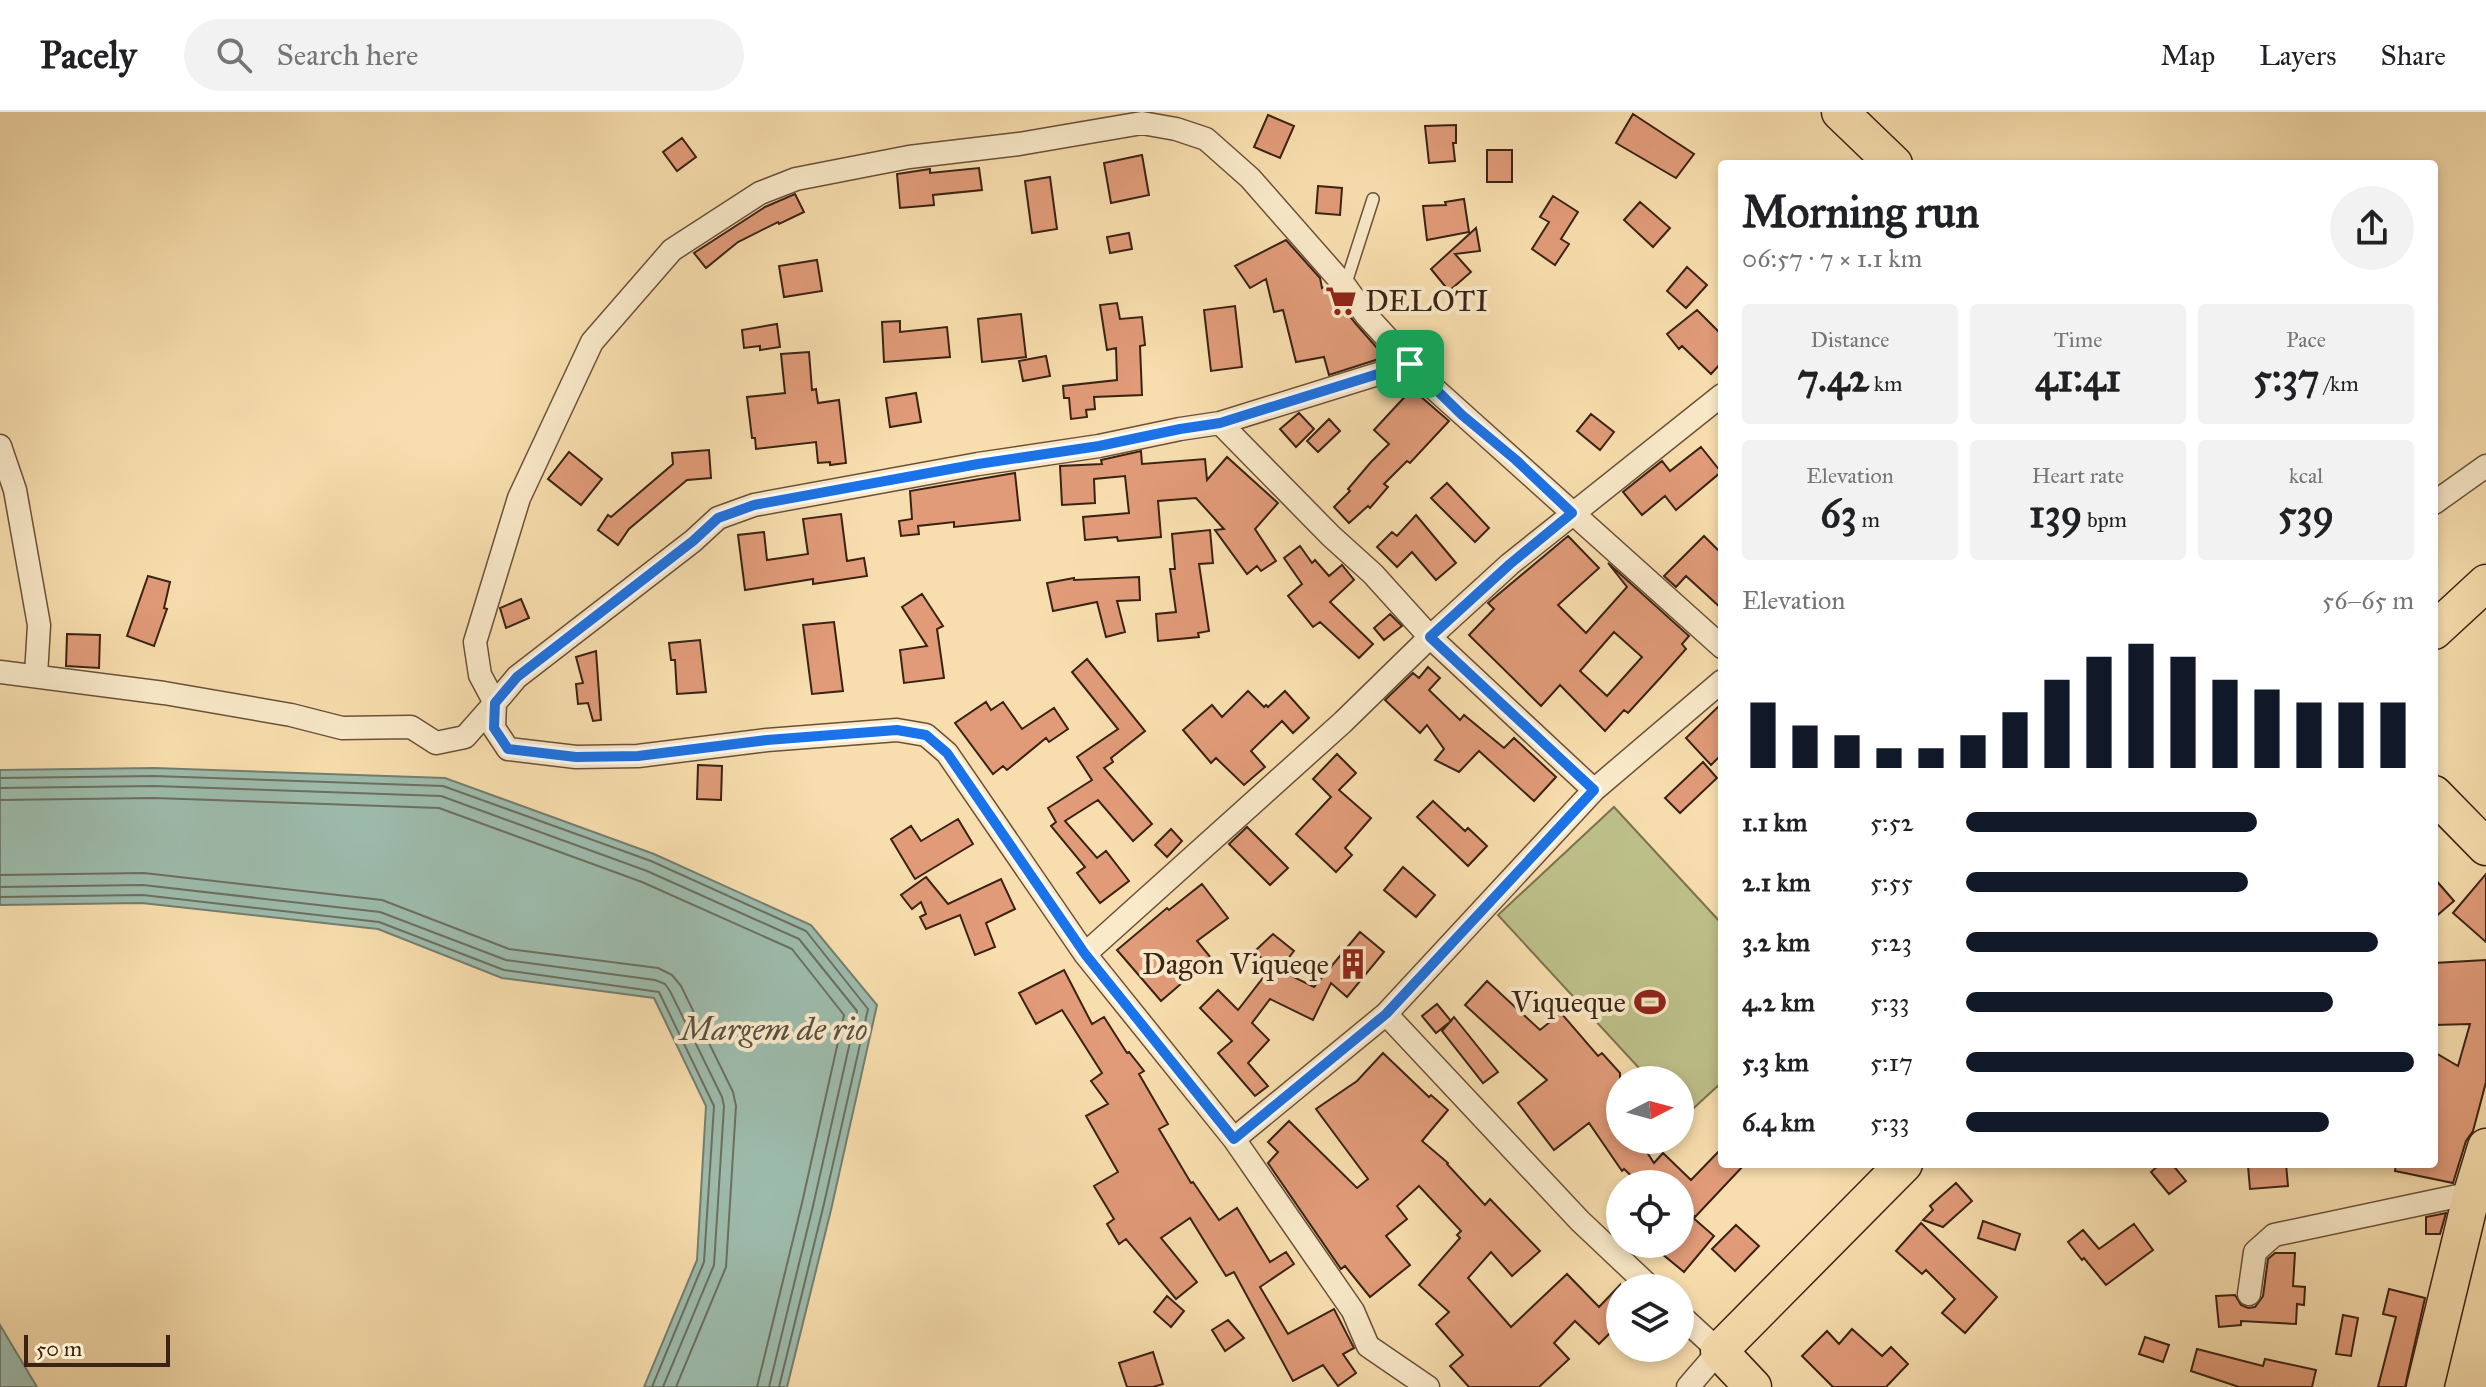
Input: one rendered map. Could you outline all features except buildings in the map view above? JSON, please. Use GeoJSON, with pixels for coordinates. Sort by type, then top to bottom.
{"type":"FeatureCollection","features":[{"type":"Feature","properties":{"kind":"main road"},"geometry":{"type":"LineString","coordinates":[[1840,112],[1890,160]]}},
{"type":"Feature","properties":{"kind":"main road"},"geometry":{"type":"LineString","coordinates":[[2438,627],[2486,583]]}},
{"type":"Feature","properties":{"kind":"main road"},"geometry":{"type":"LineString","coordinates":[[2438,798],[2486,847]]}},
{"type":"Feature","properties":{"kind":"main road"},"geometry":{"type":"LineString","coordinates":[[2425,1387],[2486,1147]]}},
{"type":"Feature","properties":{"kind":"main road"},"geometry":{"type":"LineString","coordinates":[[1753,1387],[1719,1351],[1900,1168]]}},
{"type":"Feature","properties":{"kind":"street"},"geometry":{"type":"LineString","coordinates":[[1428,1387],[1368,1346],[1353,1311],[1234,1139],[1085,954],[947,753],[926,735],[897,730],[767,740],[638,756],[576,757],[508,749],[494,728],[495,703],[480,675],[475,642],[519,498],[592,342],[672,250],[760,193],[796,179],[909,157],[1019,144],[1142,123],[1176,129],[1206,139],[1250,178],[1410,364],[1462,415],[1718,643]]}},
{"type":"Feature","properties":{"kind":"street"},"geometry":{"type":"LineString","coordinates":[[0,672],[164,693],[291,715],[342,728],[411,727],[436,743],[465,737],[517,677],[693,541],[718,518],[754,505],[1220,423],[1410,364]]}},
{"type":"Feature","properties":{"kind":"street"},"geometry":{"type":"LineString","coordinates":[[1085,954],[1343,722],[1510,564],[1718,398]]}},
{"type":"Feature","properties":{"kind":"street"},"geometry":{"type":"LineString","coordinates":[[1220,423],[1331,536],[1373,574],[1430,637],[1594,790]]}},
{"type":"Feature","properties":{"kind":"street"},"geometry":{"type":"LineString","coordinates":[[0,446],[15,490],[39,625],[36,675]]}},
{"type":"Feature","properties":{"kind":"street"},"geometry":{"type":"LineString","coordinates":[[2438,500],[2486,466]]}},
{"type":"Feature","properties":{"kind":"street"},"geometry":{"type":"LineString","coordinates":[[1234,1139],[1386,1014],[1594,790],[1718,684]]}},
{"type":"Feature","properties":{"kind":"street"},"geometry":{"type":"LineString","coordinates":[[1386,1014],[1580,1221],[1636,1274]]}},
{"type":"Feature","properties":{"kind":"street"},"geometry":{"type":"LineString","coordinates":[[2249,1294],[2255,1252],[2274,1235],[2472,1193]]}},
{"type":"Feature","properties":{"kind":"street"},"geometry":{"type":"LineString","coordinates":[[1688,1387],[1719,1351],[1694,1328]]}},
{"type":"Feature","properties":{"kind":"lane"},"geometry":{"type":"LineString","coordinates":[[1345,286],[1373,199]]}},
{"type":"Feature","properties":{"kind":"green space","name":"Viqueque"},"geometry":{"type":"Polygon","coordinates":[[[1614,807],[1718,920],[1718,1086],[1694,1108],[1694,1066],[1637,1066],[1498,915],[1614,807]]]}},
{"type":"Feature","properties":{"kind":"water","name":"Margem de rio"},"geometry":{"type":"Polygon","coordinates":[[[154,768],[445,778],[654,854],[811,925],[877,1005],[787,1387],[644,1387],[697,1260],[706,1106],[654,998],[502,978],[378,929],[142,903],[0,905],[0,770],[154,768]]]}},
{"type":"Feature","properties":{"kind":"water"},"geometry":{"type":"Polygon","coordinates":[[[0,1325],[37,1387],[0,1387],[0,1325]]]}},
{"type":"Feature","properties":{"kind":"place","name":"DELOTI"},"geometry":{"type":"Point","coordinates":[1341,301]}},
{"type":"Feature","properties":{"kind":"place","name":"Dagon Viqueqe"},"geometry":{"type":"Point","coordinates":[1353,964]}},
{"type":"Feature","properties":{"kind":"place","name":"Viqueque"},"geometry":{"type":"Point","coordinates":[1650,1002]}},
{"type":"Feature","properties":{"kind":"route"},"geometry":{"type":"LineString","coordinates":[[1410,364],[1572,513],[1430,637],[1594,790],[1386,1014],[1234,1139],[1085,954],[947,753],[926,735],[897,730],[767,740],[638,756],[576,757],[508,749],[494,728],[495,703],[517,677],[693,541],[718,518],[754,505],[1220,423],[1410,364]]}}]}
